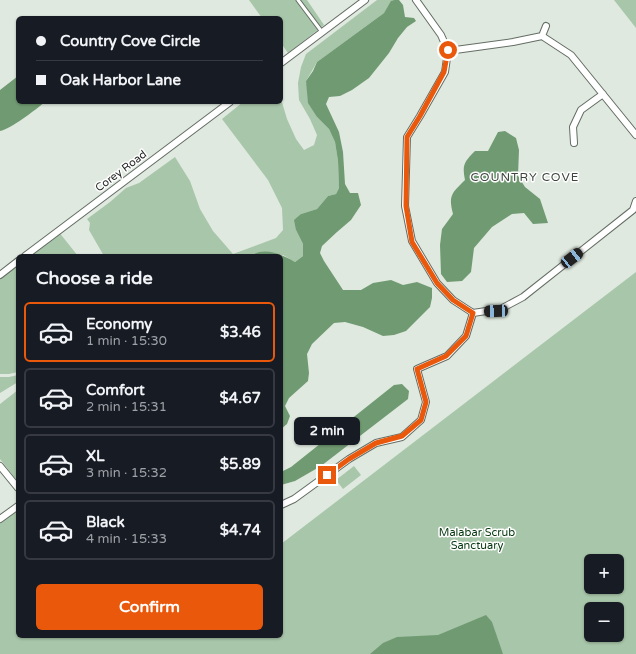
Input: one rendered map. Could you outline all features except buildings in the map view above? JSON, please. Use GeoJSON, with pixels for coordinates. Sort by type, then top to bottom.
{"type":"FeatureCollection","features":[{"type":"Feature","properties":{"kind":"street"},"geometry":{"type":"LineString","coordinates":[[283,61],[365,0]]}},
{"type":"Feature","properties":{"kind":"street"},"geometry":{"type":"LineString","coordinates":[[416,0],[441,35],[448,50],[444,72],[407,137],[406,206],[412,242],[437,283],[453,300],[473,313],[496,311],[523,297],[633,210],[636,201]]}},
{"type":"Feature","properties":{"kind":"street"},"geometry":{"type":"LineString","coordinates":[[542,36],[546,26]]}},
{"type":"Feature","properties":{"kind":"street"},"geometry":{"type":"LineString","coordinates":[[448,50],[513,42],[542,36],[571,55],[636,135]]}},
{"type":"Feature","properties":{"kind":"street"},"geometry":{"type":"LineString","coordinates":[[574,143],[573,127],[581,110],[603,94]]}},
{"type":"Feature","properties":{"kind":"street","name":"Corey Road"},"geometry":{"type":"LineString","coordinates":[[28,254],[227,104]]}},
{"type":"Feature","properties":{"kind":"street"},"geometry":{"type":"LineString","coordinates":[[0,275],[16,263]]}},
{"type":"Feature","properties":{"kind":"street"},"geometry":{"type":"LineString","coordinates":[[283,504],[294,499],[349,459],[376,443],[402,436],[421,420],[426,402],[417,369],[446,356],[466,336],[473,313]]}},
{"type":"Feature","properties":{"kind":"street"},"geometry":{"type":"LineString","coordinates":[[0,466],[16,486]]}},
{"type":"Feature","properties":{"kind":"street"},"geometry":{"type":"LineString","coordinates":[[0,519],[16,507]]}},
{"type":"Feature","properties":{"kind":"lane"},"geometry":{"type":"LineString","coordinates":[[298,0],[322,32]]}},
{"type":"Feature","properties":{"kind":"green space"},"geometry":{"type":"Polygon","coordinates":[[[249,0],[307,0],[324,25],[288,53],[283,46],[283,16],[261,16],[249,0]]]}},
{"type":"Feature","properties":{"kind":"green space"},"geometry":{"type":"Polygon","coordinates":[[[377,0],[393,0],[384,13],[317,62],[306,81],[317,117],[329,129],[335,142],[338,161],[339,188],[336,194],[328,196],[317,209],[301,214],[296,230],[303,244],[303,256],[295,262],[283,254],[233,254],[276,238],[283,230],[282,208],[268,180],[222,119],[241,104],[282,104],[296,139],[304,150],[314,145],[317,135],[299,100],[298,83],[301,67],[306,54],[377,0]]]}},
{"type":"Feature","properties":{"kind":"green space"},"geometry":{"type":"Polygon","coordinates":[[[614,0],[636,0],[636,28],[614,0]]]}},
{"type":"Feature","properties":{"kind":"green space"},"geometry":{"type":"Polygon","coordinates":[[[175,157],[190,181],[200,209],[213,231],[233,254],[103,254],[89,230],[90,223],[87,219],[126,188],[139,183],[175,157]]]}},
{"type":"Feature","properties":{"kind":"green space"},"geometry":{"type":"Polygon","coordinates":[[[58,231],[76,254],[30,254],[58,231]]]}},
{"type":"Feature","properties":{"kind":"green space"},"geometry":{"type":"Polygon","coordinates":[[[16,265],[16,372],[9,374],[0,374],[0,277],[16,265]]]}},
{"type":"Feature","properties":{"kind":"green space","name":"Malabar Scrub Sanctuary"},"geometry":{"type":"Polygon","coordinates":[[[636,272],[636,654],[0,654],[0,523],[16,511],[16,638],[283,638],[283,542],[636,272]]]}},
{"type":"Feature","properties":{"kind":"green space"},"geometry":{"type":"Polygon","coordinates":[[[16,375],[16,383],[0,393],[0,377],[16,375]]]}},
{"type":"Feature","properties":{"kind":"green space"},"geometry":{"type":"Polygon","coordinates":[[[16,392],[16,479],[0,459],[0,404],[16,392]]]}},
{"type":"Feature","properties":{"kind":"green space"},"geometry":{"type":"Polygon","coordinates":[[[354,466],[361,475],[343,489],[336,480],[354,466]]]}},
{"type":"Feature","properties":{"kind":"shaded area"},"geometry":{"type":"Polygon","coordinates":[[[399,0],[403,5],[405,17],[414,18],[416,21],[407,27],[369,78],[352,90],[340,96],[329,97],[326,104],[339,132],[343,152],[345,184],[350,193],[358,193],[361,205],[351,220],[322,246],[320,253],[343,290],[361,290],[373,283],[391,280],[403,285],[417,282],[432,288],[430,307],[406,331],[394,335],[383,336],[363,327],[345,322],[334,323],[312,344],[307,354],[309,373],[308,381],[289,398],[285,406],[290,416],[287,424],[283,427],[283,256],[295,262],[303,256],[303,244],[296,230],[294,220],[301,214],[317,209],[328,196],[336,194],[339,188],[338,161],[335,142],[329,129],[317,117],[308,103],[306,81],[317,62],[384,13],[391,1],[399,0]]]}},
{"type":"Feature","properties":{"kind":"shaded area"},"geometry":{"type":"Polygon","coordinates":[[[16,78],[16,104],[42,104],[16,123],[5,130],[0,131],[0,90],[16,78]]]}},
{"type":"Feature","properties":{"kind":"shaded area"},"geometry":{"type":"Polygon","coordinates":[[[505,131],[516,138],[519,150],[518,176],[525,187],[540,199],[548,223],[533,224],[524,213],[512,214],[492,227],[474,248],[471,272],[462,281],[447,282],[441,274],[440,245],[442,229],[453,214],[451,202],[452,195],[465,180],[464,167],[468,158],[475,151],[488,151],[498,132],[505,131]]]}},
{"type":"Feature","properties":{"kind":"shaded area"},"geometry":{"type":"Polygon","coordinates":[[[262,252],[279,254],[254,254],[262,252]]]}},
{"type":"Feature","properties":{"kind":"shaded area"},"geometry":{"type":"Polygon","coordinates":[[[402,384],[409,391],[408,399],[321,466],[295,481],[283,484],[283,471],[291,467],[394,385],[402,384]]]}},
{"type":"Feature","properties":{"kind":"shaded area"},"geometry":{"type":"Polygon","coordinates":[[[486,615],[492,622],[503,654],[370,654],[383,643],[397,637],[438,635],[486,615]]]}},
{"type":"Feature","properties":{"kind":"district","name":"COUNTRY COVE"},"geometry":{"type":"Point","coordinates":[525,177]}},
{"type":"Feature","properties":{"kind":"route"},"geometry":{"type":"LineString","coordinates":[[327,475],[349,459],[376,443],[402,436],[421,420],[426,402],[417,369],[446,356],[466,336],[473,313],[453,300],[437,283],[412,242],[406,206],[407,137],[444,72],[448,50]]}}]}
